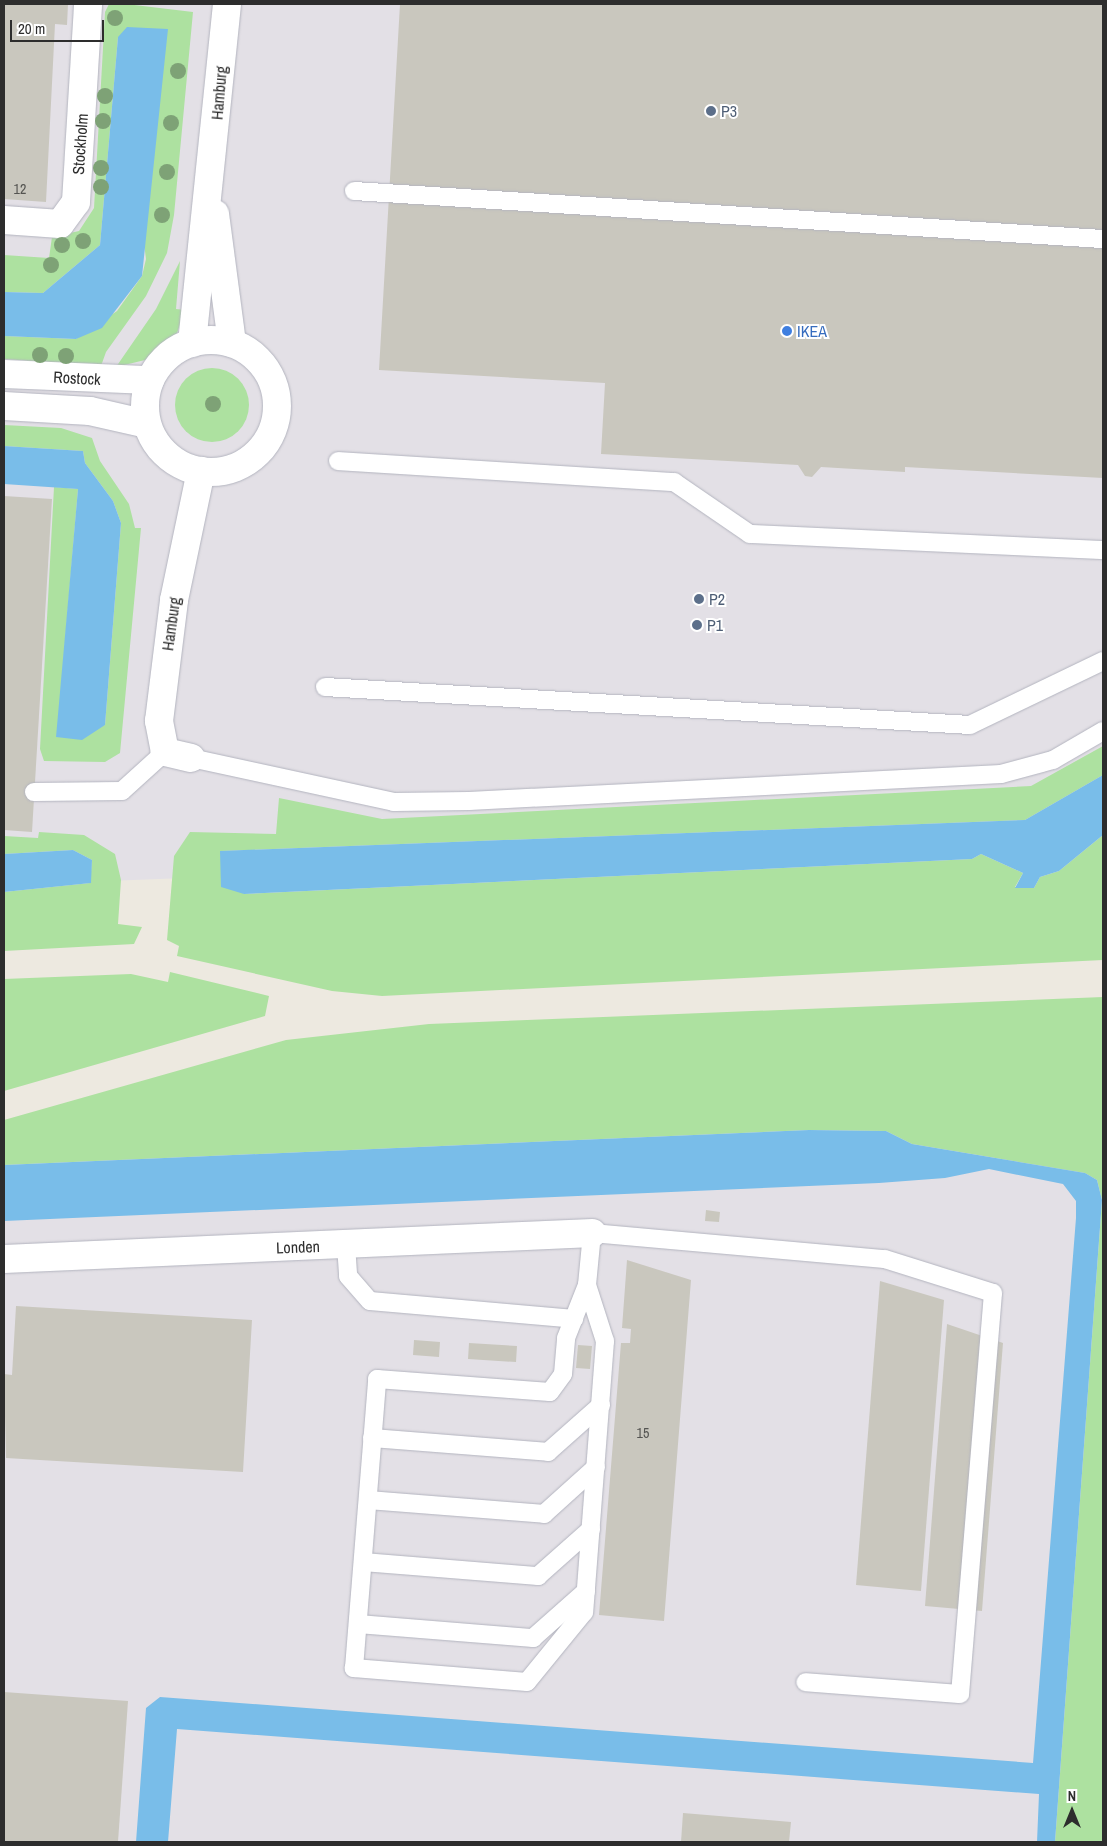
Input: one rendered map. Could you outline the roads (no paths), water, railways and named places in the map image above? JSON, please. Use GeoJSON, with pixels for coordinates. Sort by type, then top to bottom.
{"type":"FeatureCollection","features":[{"type":"Feature","properties":{"kind":"street","name":"Stockholm"},"geometry":{"type":"LineString","coordinates":[[4,220],[60,224],[76,202],[88,4]]}},
{"type":"Feature","properties":{"kind":"street","name":"Hamburg"},"geometry":{"type":"LineString","coordinates":[[192,343],[227,4]]}},
{"type":"Feature","properties":{"kind":"street","name":"Hamburg"},"geometry":{"type":"LineString","coordinates":[[210,183],[232,343]]}},
{"type":"Feature","properties":{"kind":"street"},"geometry":{"type":"LineString","coordinates":[[192,343],[232,343],[251,353],[271,378],[277,399],[275,421],[266,441],[252,457],[233,468],[201,471],[167,455],[147,424],[145,402],[150,380],[166,357],[192,343]]}},
{"type":"Feature","properties":{"kind":"street","name":"Rostock"},"geometry":{"type":"LineString","coordinates":[[4,374],[150,380]]}},
{"type":"Feature","properties":{"kind":"street","name":"Rostock"},"geometry":{"type":"LineString","coordinates":[[4,406],[90,412],[147,424]]}},
{"type":"Feature","properties":{"kind":"street","name":"Hamburg"},"geometry":{"type":"LineString","coordinates":[[165,752],[159,721],[174,600],[201,471]]}},
{"type":"Feature","properties":{"kind":"street"},"geometry":{"type":"LineString","coordinates":[[165,752],[191,758]]}},
{"type":"Feature","properties":{"kind":"street","name":"Londen"},"geometry":{"type":"LineString","coordinates":[[4,1259],[592,1233]]}},
{"type":"Feature","properties":{"kind":"lane"},"geometry":{"type":"LineString","coordinates":[[354,191],[1103,238]]}},
{"type":"Feature","properties":{"kind":"lane"},"geometry":{"type":"LineString","coordinates":[[338,461],[674,482],[750,534],[1103,550]]}},
{"type":"Feature","properties":{"kind":"lane"},"geometry":{"type":"LineString","coordinates":[[325,687],[970,725],[1103,661]]}},
{"type":"Feature","properties":{"kind":"lane"},"geometry":{"type":"LineString","coordinates":[[191,758],[394,802],[470,801],[1001,774],[1053,760],[1103,731]]}},
{"type":"Feature","properties":{"kind":"lane"},"geometry":{"type":"LineString","coordinates":[[34,792],[122,791],[165,752]]}},
{"type":"Feature","properties":{"kind":"lane"},"geometry":{"type":"LineString","coordinates":[[587,1285],[605,1341],[584,1612],[527,1682],[354,1668],[377,1379],[550,1392],[563,1374],[566,1338],[587,1285],[592,1233],[886,1259],[993,1293],[960,1694],[805,1682]]}},
{"type":"Feature","properties":{"kind":"lane"},"geometry":{"type":"LineString","coordinates":[[346,1245],[348,1276],[370,1301],[574,1318]]}},
{"type":"Feature","properties":{"kind":"lane"},"geometry":{"type":"LineString","coordinates":[[372,1438],[548,1452],[601,1405]]}},
{"type":"Feature","properties":{"kind":"lane"},"geometry":{"type":"LineString","coordinates":[[368,1500],[544,1514],[596,1467]]}},
{"type":"Feature","properties":{"kind":"lane"},"geometry":{"type":"LineString","coordinates":[[363,1562],[538,1576],[591,1529]]}},
{"type":"Feature","properties":{"kind":"lane"},"geometry":{"type":"LineString","coordinates":[[358,1624],[534,1638],[586,1591]]}},
{"type":"Feature","properties":{"kind":"water"},"geometry":{"type":"Polygon","coordinates":[[[127,27],[168,29],[142,276],[102,328],[76,339],[4,336],[4,292],[43,293],[100,245],[118,37],[127,27]]]}},
{"type":"Feature","properties":{"kind":"water"},"geometry":{"type":"Polygon","coordinates":[[[4,446],[83,451],[85,463],[113,501],[121,523],[105,725],[82,740],[56,737],[78,489],[4,484],[4,446]]]}},
{"type":"Feature","properties":{"kind":"water"},"geometry":{"type":"Polygon","coordinates":[[[1103,775],[1103,835],[1059,871],[1040,877],[1034,888],[1015,888],[1023,873],[981,854],[972,859],[244,894],[221,887],[220,851],[1025,820],[1103,775]]]}},
{"type":"Feature","properties":{"kind":"water"},"geometry":{"type":"Polygon","coordinates":[[[73,850],[92,860],[91,883],[4,892],[4,854],[73,850]]]}},
{"type":"Feature","properties":{"kind":"water"},"geometry":{"type":"Polygon","coordinates":[[[809,1130],[886,1131],[912,1144],[1085,1173],[1097,1180],[1102,1200],[1055,1842],[1037,1842],[1039,1794],[177,1729],[168,1842],[136,1842],[146,1708],[160,1697],[1033,1763],[1076,1218],[1076,1201],[1063,1184],[989,1169],[945,1178],[879,1183],[4,1221],[4,1165],[809,1130]]]}},
{"type":"Feature","properties":{"kind":"place","name":"P3"},"geometry":{"type":"Point","coordinates":[711,111]}},
{"type":"Feature","properties":{"kind":"place","name":"IKEA"},"geometry":{"type":"Point","coordinates":[787,331]}},
{"type":"Feature","properties":{"kind":"place","name":"P2"},"geometry":{"type":"Point","coordinates":[699,599]}},
{"type":"Feature","properties":{"kind":"place","name":"P1"},"geometry":{"type":"Point","coordinates":[697,625]}}]}
